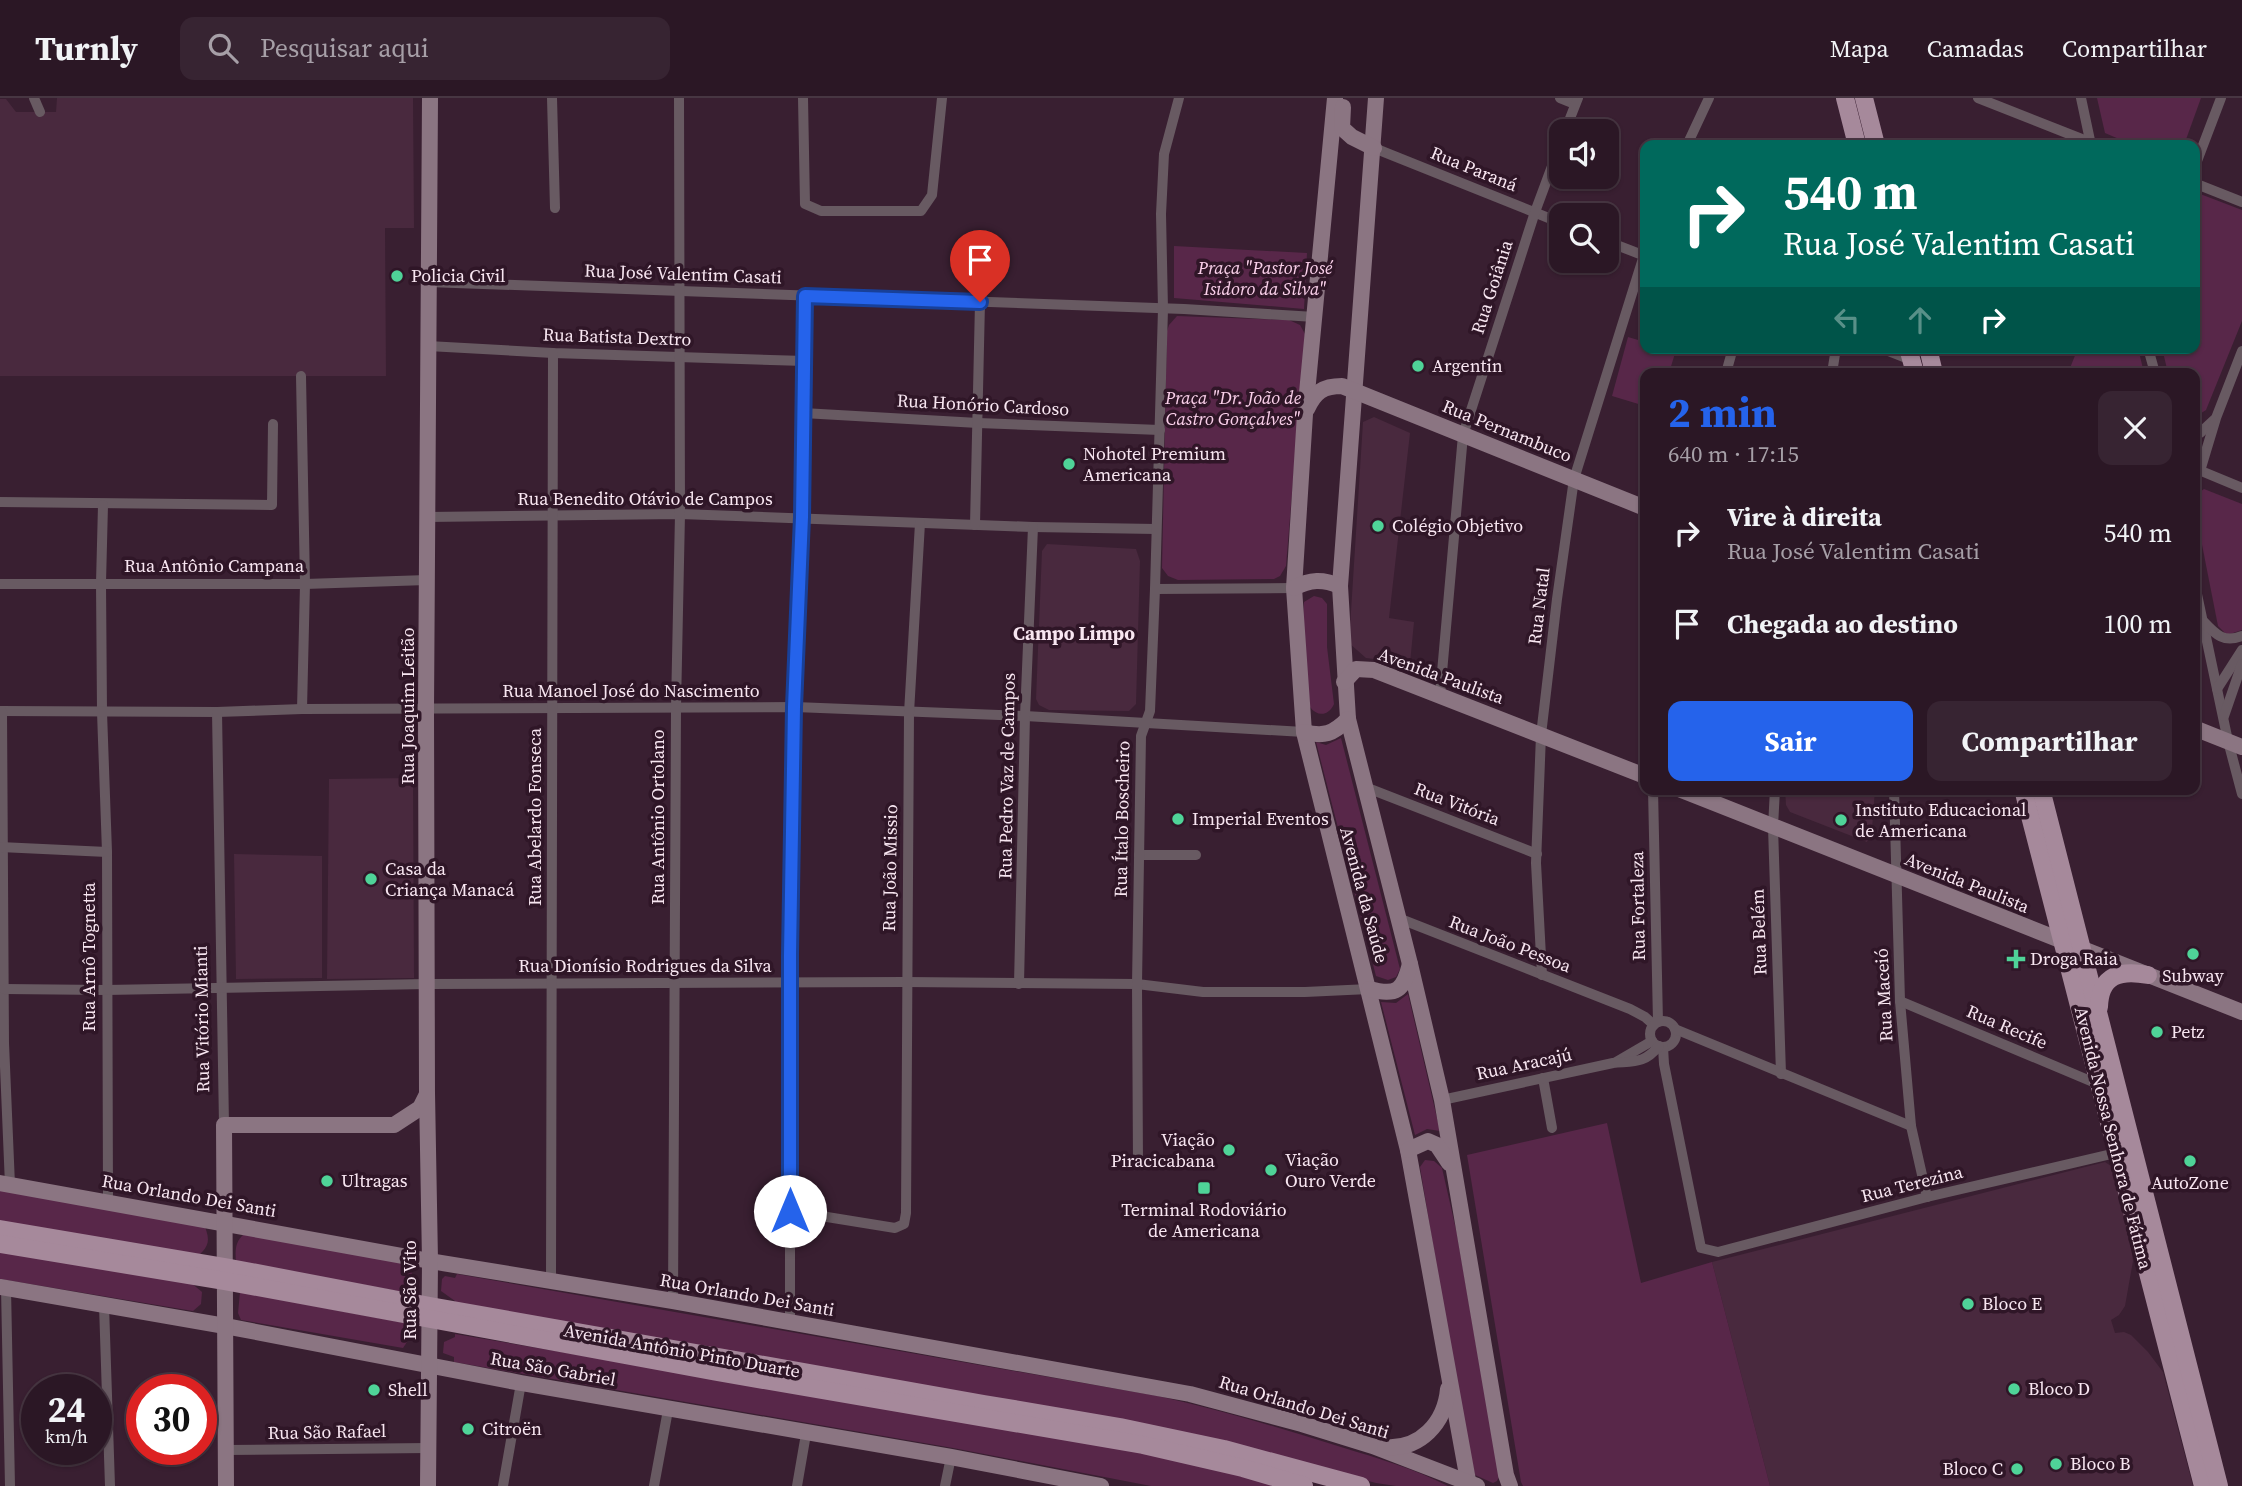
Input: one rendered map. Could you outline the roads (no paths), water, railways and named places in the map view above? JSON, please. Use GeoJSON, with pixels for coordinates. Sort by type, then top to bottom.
{"type":"FeatureCollection","features":[{"type":"Feature","properties":{"kind":"main road","name":"Avenida da Saúde"},"geometry":{"type":"LineString","coordinates":[[1335,98],[1305,414],[1294,589],[1304,732],[1408,1150],[1471,1485]]}},
{"type":"Feature","properties":{"kind":"main road"},"geometry":{"type":"LineString","coordinates":[[1343,98],[1342,128],[1352,137],[1374,148]]}},
{"type":"Feature","properties":{"kind":"main road","name":"Avenida da Saúde"},"geometry":{"type":"LineString","coordinates":[[1376,98],[1340,586],[1344,682],[1348,719],[1442,1100],[1510,1486]]}},
{"type":"Feature","properties":{"kind":"main road"},"geometry":{"type":"LineString","coordinates":[[1845,98],[1856,140]]}},
{"type":"Feature","properties":{"kind":"main road"},"geometry":{"type":"LineString","coordinates":[[1864,98],[1875,140]]}},
{"type":"Feature","properties":{"kind":"main road","name":"Rua Joaquim Leitão"},"geometry":{"type":"LineString","coordinates":[[427,1093],[429,99]]}},
{"type":"Feature","properties":{"kind":"main road"},"geometry":{"type":"LineString","coordinates":[[1305,414],[1313,396],[1325,387],[1342,386],[1354,391]]}},
{"type":"Feature","properties":{"kind":"main road","name":"Rua Pernambuco"},"geometry":{"type":"LineString","coordinates":[[1354,391],[1640,506]]}},
{"type":"Feature","properties":{"kind":"main road"},"geometry":{"type":"LineString","coordinates":[[1294,589],[1316,580],[1340,586]]}},
{"type":"Feature","properties":{"kind":"main road","name":"Avenida Paulista"},"geometry":{"type":"LineString","coordinates":[[1344,682],[1356,669],[1367,668],[1640,774]]}},
{"type":"Feature","properties":{"kind":"main road"},"geometry":{"type":"LineString","coordinates":[[1304,732],[1319,736],[1330,734],[1348,719]]}},
{"type":"Feature","properties":{"kind":"main road"},"geometry":{"type":"LineString","coordinates":[[2200,730],[2235,744]]}},
{"type":"Feature","properties":{"kind":"main road","name":"Avenida Paulista"},"geometry":{"type":"LineString","coordinates":[[1694,795],[2242,1012]]}},
{"type":"Feature","properties":{"kind":"main road","name":"Avenida Nossa Senhora de Fátima"},"geometry":{"type":"LineString","coordinates":[[2025,795],[2100,1085],[2125,1151],[2219,1486]]}},
{"type":"Feature","properties":{"kind":"main road","name":"Avenida Nossa Senhora de Fátima"},"geometry":{"type":"LineString","coordinates":[[2043,795],[2098,1014],[2125,1151],[2203,1486]]}},
{"type":"Feature","properties":{"kind":"main road"},"geometry":{"type":"LineString","coordinates":[[1369,989],[1393,993],[1401,987],[1410,964]]}},
{"type":"Feature","properties":{"kind":"main road"},"geometry":{"type":"LineString","coordinates":[[2098,1014],[2099,1000],[2109,980],[2116,974],[2126,972],[2148,975]]}},
{"type":"Feature","properties":{"kind":"main road"},"geometry":{"type":"LineString","coordinates":[[394,1125],[420,1108],[427,1093]]}},
{"type":"Feature","properties":{"kind":"main road","name":"Rua São Vito"},"geometry":{"type":"LineString","coordinates":[[427,1093],[430,1261],[428,1486]]}},
{"type":"Feature","properties":{"kind":"main road"},"geometry":{"type":"LineString","coordinates":[[224,1125],[394,1125],[420,1136],[428,1146]]}},
{"type":"Feature","properties":{"kind":"main road","name":"Rua Vitório Mianti"},"geometry":{"type":"LineString","coordinates":[[224,1125],[226,1486]]}},
{"type":"Feature","properties":{"kind":"main road"},"geometry":{"type":"LineString","coordinates":[[1408,1150],[1428,1141],[1437,1145],[1445,1153],[1454,1171]]}},
{"type":"Feature","properties":{"kind":"main road","name":"Rua Orlando Dei Santi"},"geometry":{"type":"LineString","coordinates":[[5,1184],[1190,1394],[1290,1420],[1373,1446],[1471,1485]]}},
{"type":"Feature","properties":{"kind":"main road","name":"Avenida Antônio Pinto Duarte"},"geometry":{"type":"LineString","coordinates":[[0,1229],[430,1313],[1143,1445],[1243,1468],[1304,1486]]}},
{"type":"Feature","properties":{"kind":"main road","name":"Avenida Antônio Pinto Duarte"},"geometry":{"type":"LineString","coordinates":[[0,1244],[225,1274]]}},
{"type":"Feature","properties":{"kind":"main road","name":"Rua São Gabriel"},"geometry":{"type":"LineString","coordinates":[[3,1287],[668,1410],[951,1457],[1095,1485]]}},
{"type":"Feature","properties":{"kind":"main road","name":"Avenida Antônio Pinto Duarte"},"geometry":{"type":"LineString","coordinates":[[430,1313],[1121,1427],[1224,1449],[1361,1486]]}},
{"type":"Feature","properties":{"kind":"main road"},"geometry":{"type":"LineString","coordinates":[[1373,1446],[1398,1448],[1410,1445],[1429,1432],[1444,1408],[1449,1376]]}},
{"type":"Feature","properties":{"kind":"street"},"geometry":{"type":"LineString","coordinates":[[34,98],[40,112]]}},
{"type":"Feature","properties":{"kind":"street"},"geometry":{"type":"LineString","coordinates":[[552,98],[555,208]]}},
{"type":"Feature","properties":{"kind":"street","name":"Rua Antônio Ortolano"},"geometry":{"type":"LineString","coordinates":[[673,1301],[676,707],[680,514],[679,98]]}},
{"type":"Feature","properties":{"kind":"street"},"geometry":{"type":"LineString","coordinates":[[803,98],[805,204],[821,211],[922,211],[932,195],[942,98]]}},
{"type":"Feature","properties":{"kind":"street","name":"Rua Ítalo Boscheiro"},"geometry":{"type":"LineString","coordinates":[[1139,1163],[1137,984],[1140,736],[1150,711],[1160,430],[1163,309],[1161,214],[1164,154],[1179,98]]}},
{"type":"Feature","properties":{"kind":"street"},"geometry":{"type":"LineString","coordinates":[[1560,98],[1577,101],[1570,119]]}},
{"type":"Feature","properties":{"kind":"street"},"geometry":{"type":"LineString","coordinates":[[1690,140],[1709,98]]}},
{"type":"Feature","properties":{"kind":"street"},"geometry":{"type":"LineString","coordinates":[[1978,98],[2083,140]]}},
{"type":"Feature","properties":{"kind":"street"},"geometry":{"type":"LineString","coordinates":[[2081,98],[2092,140]]}},
{"type":"Feature","properties":{"kind":"street"},"geometry":{"type":"LineString","coordinates":[[2200,153],[2221,98]]}},
{"type":"Feature","properties":{"kind":"street","name":"Rua Paraná"},"geometry":{"type":"LineString","coordinates":[[1374,148],[1549,218]]}},
{"type":"Feature","properties":{"kind":"street","name":"Rua Goiânia"},"geometry":{"type":"LineString","coordinates":[[1440,695],[1463,435],[1549,174]]}},
{"type":"Feature","properties":{"kind":"street"},"geometry":{"type":"LineString","coordinates":[[2200,185],[2242,202]]}},
{"type":"Feature","properties":{"kind":"street"},"geometry":{"type":"LineString","coordinates":[[1619,246],[1640,253]]}},
{"type":"Feature","properties":{"kind":"street","name":"Rua Natal"},"geometry":{"type":"LineString","coordinates":[[1542,975],[1537,854],[1541,735],[1557,599],[1574,479],[1640,271]]}},
{"type":"Feature","properties":{"kind":"street","name":"Rua José Valentim Casati"},"geometry":{"type":"LineString","coordinates":[[428,282],[1315,317]]}},
{"type":"Feature","properties":{"kind":"street"},"geometry":{"type":"LineString","coordinates":[[790,1323],[790,983],[794,707],[802,517],[805,296]]}},
{"type":"Feature","properties":{"kind":"street"},"geometry":{"type":"LineString","coordinates":[[975,525],[980,302]]}},
{"type":"Feature","properties":{"kind":"street","name":"Rua Batista Dextro"},"geometry":{"type":"LineString","coordinates":[[428,346],[805,361]]}},
{"type":"Feature","properties":{"kind":"street"},"geometry":{"type":"LineString","coordinates":[[2200,462],[2242,351]]}},
{"type":"Feature","properties":{"kind":"street","name":"Rua Abelardo Fonseca"},"geometry":{"type":"LineString","coordinates":[[551,1281],[553,353]]}},
{"type":"Feature","properties":{"kind":"street"},"geometry":{"type":"LineString","coordinates":[[1911,360],[1928,368]]}},
{"type":"Feature","properties":{"kind":"street"},"geometry":{"type":"LineString","coordinates":[[301,376],[304,584],[302,709]]}},
{"type":"Feature","properties":{"kind":"street","name":"Rua Honório Cardoso"},"geometry":{"type":"LineString","coordinates":[[803,413],[1160,430]]}},
{"type":"Feature","properties":{"kind":"street"},"geometry":{"type":"LineString","coordinates":[[2200,433],[2216,418]]}},
{"type":"Feature","properties":{"kind":"street"},"geometry":{"type":"LineString","coordinates":[[0,502],[272,505],[274,424]]}},
{"type":"Feature","properties":{"kind":"street"},"geometry":{"type":"LineString","coordinates":[[2200,471],[2242,488]]}},
{"type":"Feature","properties":{"kind":"street","name":"Rua Arnô Tognetta"},"geometry":{"type":"LineString","coordinates":[[103,505],[101,583],[107,852],[108,1201]]}},
{"type":"Feature","properties":{"kind":"street","name":"Rua Benedito Otávio de Campos"},"geometry":{"type":"LineString","coordinates":[[427,517],[680,514],[1157,529]]}},
{"type":"Feature","properties":{"kind":"street","name":"Rua João Missio"},"geometry":{"type":"LineString","coordinates":[[790,1211],[895,1228],[904,1224],[909,713],[920,523]]}},
{"type":"Feature","properties":{"kind":"street","name":"Rua Pedro Vaz de Campos"},"geometry":{"type":"LineString","coordinates":[[1019,984],[1032,527]]}},
{"type":"Feature","properties":{"kind":"street","name":"Rua Antônio Campana"},"geometry":{"type":"LineString","coordinates":[[0,584],[304,584],[428,580]]}},
{"type":"Feature","properties":{"kind":"street"},"geometry":{"type":"LineString","coordinates":[[1155,589],[1294,589]]}},
{"type":"Feature","properties":{"kind":"street"},"geometry":{"type":"LineString","coordinates":[[2200,610],[2223,719],[2235,744],[2242,794]]}},
{"type":"Feature","properties":{"kind":"street"},"geometry":{"type":"LineString","coordinates":[[2204,622],[2221,637],[2231,640],[2242,636]]}},
{"type":"Feature","properties":{"kind":"street"},"geometry":{"type":"LineString","coordinates":[[2217,689],[2242,650]]}},
{"type":"Feature","properties":{"kind":"street"},"geometry":{"type":"LineString","coordinates":[[2223,719],[2242,664]]}},
{"type":"Feature","properties":{"kind":"street","name":"Rua Manoel José do Nascimento"},"geometry":{"type":"LineString","coordinates":[[1,710],[217,712],[302,709],[794,707],[1025,716],[1304,732]]}},
{"type":"Feature","properties":{"kind":"street"},"geometry":{"type":"LineString","coordinates":[[1,710],[5,1184]]}},
{"type":"Feature","properties":{"kind":"street","name":"Rua Vitório Mianti"},"geometry":{"type":"LineString","coordinates":[[217,712],[224,1125]]}},
{"type":"Feature","properties":{"kind":"street","name":"Rua Vitória"},"geometry":{"type":"LineString","coordinates":[[1365,788],[1537,854]]}},
{"type":"Feature","properties":{"kind":"street","name":"Rua Fortaleza"},"geometry":{"type":"LineString","coordinates":[[1653,795],[1654,1025],[1650,1032],[1666,1041]]}},
{"type":"Feature","properties":{"kind":"street","name":"Rua Belém"},"geometry":{"type":"LineString","coordinates":[[1775,795],[1773,827],[1781,1074]]}},
{"type":"Feature","properties":{"kind":"street","name":"Rua Maceió"},"geometry":{"type":"LineString","coordinates":[[1894,795],[1900,1001],[1911,1126],[1927,1197]]}},
{"type":"Feature","properties":{"kind":"street"},"geometry":{"type":"LineString","coordinates":[[1,847],[107,852]]}},
{"type":"Feature","properties":{"kind":"street"},"geometry":{"type":"LineString","coordinates":[[1139,855],[1196,855]]}},
{"type":"Feature","properties":{"kind":"street","name":"Rua João Pessoa"},"geometry":{"type":"LineString","coordinates":[[1398,918],[1637,1012],[1654,1025],[1670,1023],[1666,1041]]}},
{"type":"Feature","properties":{"kind":"street","name":"Rua Dionísio Rodrigues da Silva"},"geometry":{"type":"LineString","coordinates":[[4,989],[906,982],[1137,984],[1193,992],[1369,989]]}},
{"type":"Feature","properties":{"kind":"street","name":"Rua Recife"},"geometry":{"type":"LineString","coordinates":[[1900,1001],[2100,1085]]}},
{"type":"Feature","properties":{"kind":"street"},"geometry":{"type":"LineString","coordinates":[[1666,1041],[1717,1047],[1911,1126]]}},
{"type":"Feature","properties":{"kind":"street","name":"Rua Aracajú"},"geometry":{"type":"LineString","coordinates":[[1442,1100],[1543,1077],[1646,1059],[1666,1041]]}},
{"type":"Feature","properties":{"kind":"street","name":"Rua Terezina"},"geometry":{"type":"LineString","coordinates":[[1666,1041],[1664,1064],[1701,1248],[1718,1252],[1927,1197],[2125,1151]]}},
{"type":"Feature","properties":{"kind":"street"},"geometry":{"type":"LineString","coordinates":[[1543,1077],[1552,1128]]}},
{"type":"Feature","properties":{"kind":"street"},"geometry":{"type":"LineString","coordinates":[[3,1287],[10,1486]]}},
{"type":"Feature","properties":{"kind":"street"},"geometry":{"type":"LineString","coordinates":[[104,1305],[110,1486]]}},
{"type":"Feature","properties":{"kind":"street"},"geometry":{"type":"LineString","coordinates":[[503,1486],[521,1383]]}},
{"type":"Feature","properties":{"kind":"street"},"geometry":{"type":"LineString","coordinates":[[654,1486],[668,1410]]}},
{"type":"Feature","properties":{"kind":"street"},"geometry":{"type":"LineString","coordinates":[[797,1486],[806,1434]]}},
{"type":"Feature","properties":{"kind":"street","name":"Rua São Rafael"},"geometry":{"type":"LineString","coordinates":[[226,1450],[429,1448]]}},
{"type":"Feature","properties":{"kind":"street"},"geometry":{"type":"LineString","coordinates":[[945,1486],[951,1457]]}},
{"type":"Feature","properties":{"kind":"place","name":"Policia Civil"},"geometry":{"type":"Point","coordinates":[397,276]}},
{"type":"Feature","properties":{"kind":"place","name":"Argentin"},"geometry":{"type":"Point","coordinates":[1418,366]}},
{"type":"Feature","properties":{"kind":"place","name":"Nohotel Premium Americana"},"geometry":{"type":"Point","coordinates":[1069,464]}},
{"type":"Feature","properties":{"kind":"place","name":"Colégio Objetivo"},"geometry":{"type":"Point","coordinates":[1378,526]}},
{"type":"Feature","properties":{"kind":"place","name":"Imperial Eventos"},"geometry":{"type":"Point","coordinates":[1178,819]}},
{"type":"Feature","properties":{"kind":"place","name":"Instituto Educacional de Americana"},"geometry":{"type":"Point","coordinates":[1841,820]}},
{"type":"Feature","properties":{"kind":"place","name":"Casa da Criança Manacá"},"geometry":{"type":"Point","coordinates":[371,879]}},
{"type":"Feature","properties":{"kind":"place","name":"Subway"},"geometry":{"type":"Point","coordinates":[2193,954]}},
{"type":"Feature","properties":{"kind":"place","name":"Droga Raia"},"geometry":{"type":"Point","coordinates":[2016,959]}},
{"type":"Feature","properties":{"kind":"place","name":"Petz"},"geometry":{"type":"Point","coordinates":[2157,1032]}},
{"type":"Feature","properties":{"kind":"place","name":"Viação Piracicabana"},"geometry":{"type":"Point","coordinates":[1229,1150]}},
{"type":"Feature","properties":{"kind":"place","name":"AutoZone"},"geometry":{"type":"Point","coordinates":[2190,1161]}},
{"type":"Feature","properties":{"kind":"place","name":"Viação Ouro Verde"},"geometry":{"type":"Point","coordinates":[1271,1170]}},
{"type":"Feature","properties":{"kind":"place","name":"Ultragas"},"geometry":{"type":"Point","coordinates":[327,1181]}},
{"type":"Feature","properties":{"kind":"place","name":"Terminal Rodoviário de Americana"},"geometry":{"type":"Point","coordinates":[1204,1188]}},
{"type":"Feature","properties":{"kind":"place","name":"Bloco E"},"geometry":{"type":"Point","coordinates":[1968,1304]}},
{"type":"Feature","properties":{"kind":"place","name":"Bloco D"},"geometry":{"type":"Point","coordinates":[2014,1389]}},
{"type":"Feature","properties":{"kind":"place","name":"Shell"},"geometry":{"type":"Point","coordinates":[374,1390]}},
{"type":"Feature","properties":{"kind":"place","name":"Citroën"},"geometry":{"type":"Point","coordinates":[468,1429]}},
{"type":"Feature","properties":{"kind":"place","name":"Bloco B"},"geometry":{"type":"Point","coordinates":[2056,1464]}},
{"type":"Feature","properties":{"kind":"place","name":"Bloco C"},"geometry":{"type":"Point","coordinates":[2017,1469]}},
{"type":"Feature","properties":{"kind":"district","name":"Campo Limpo"},"geometry":{"type":"Point","coordinates":[1074,633]}},
{"type":"Feature","properties":{"kind":"park label","name":"Praça \"Pastor José Isidoro da Silva\""},"geometry":{"type":"Point","coordinates":[1265,278]}},
{"type":"Feature","properties":{"kind":"park label","name":"Praça \"Dr. João de Castro Gonçalves\""},"geometry":{"type":"Point","coordinates":[1233,408]}}]}
